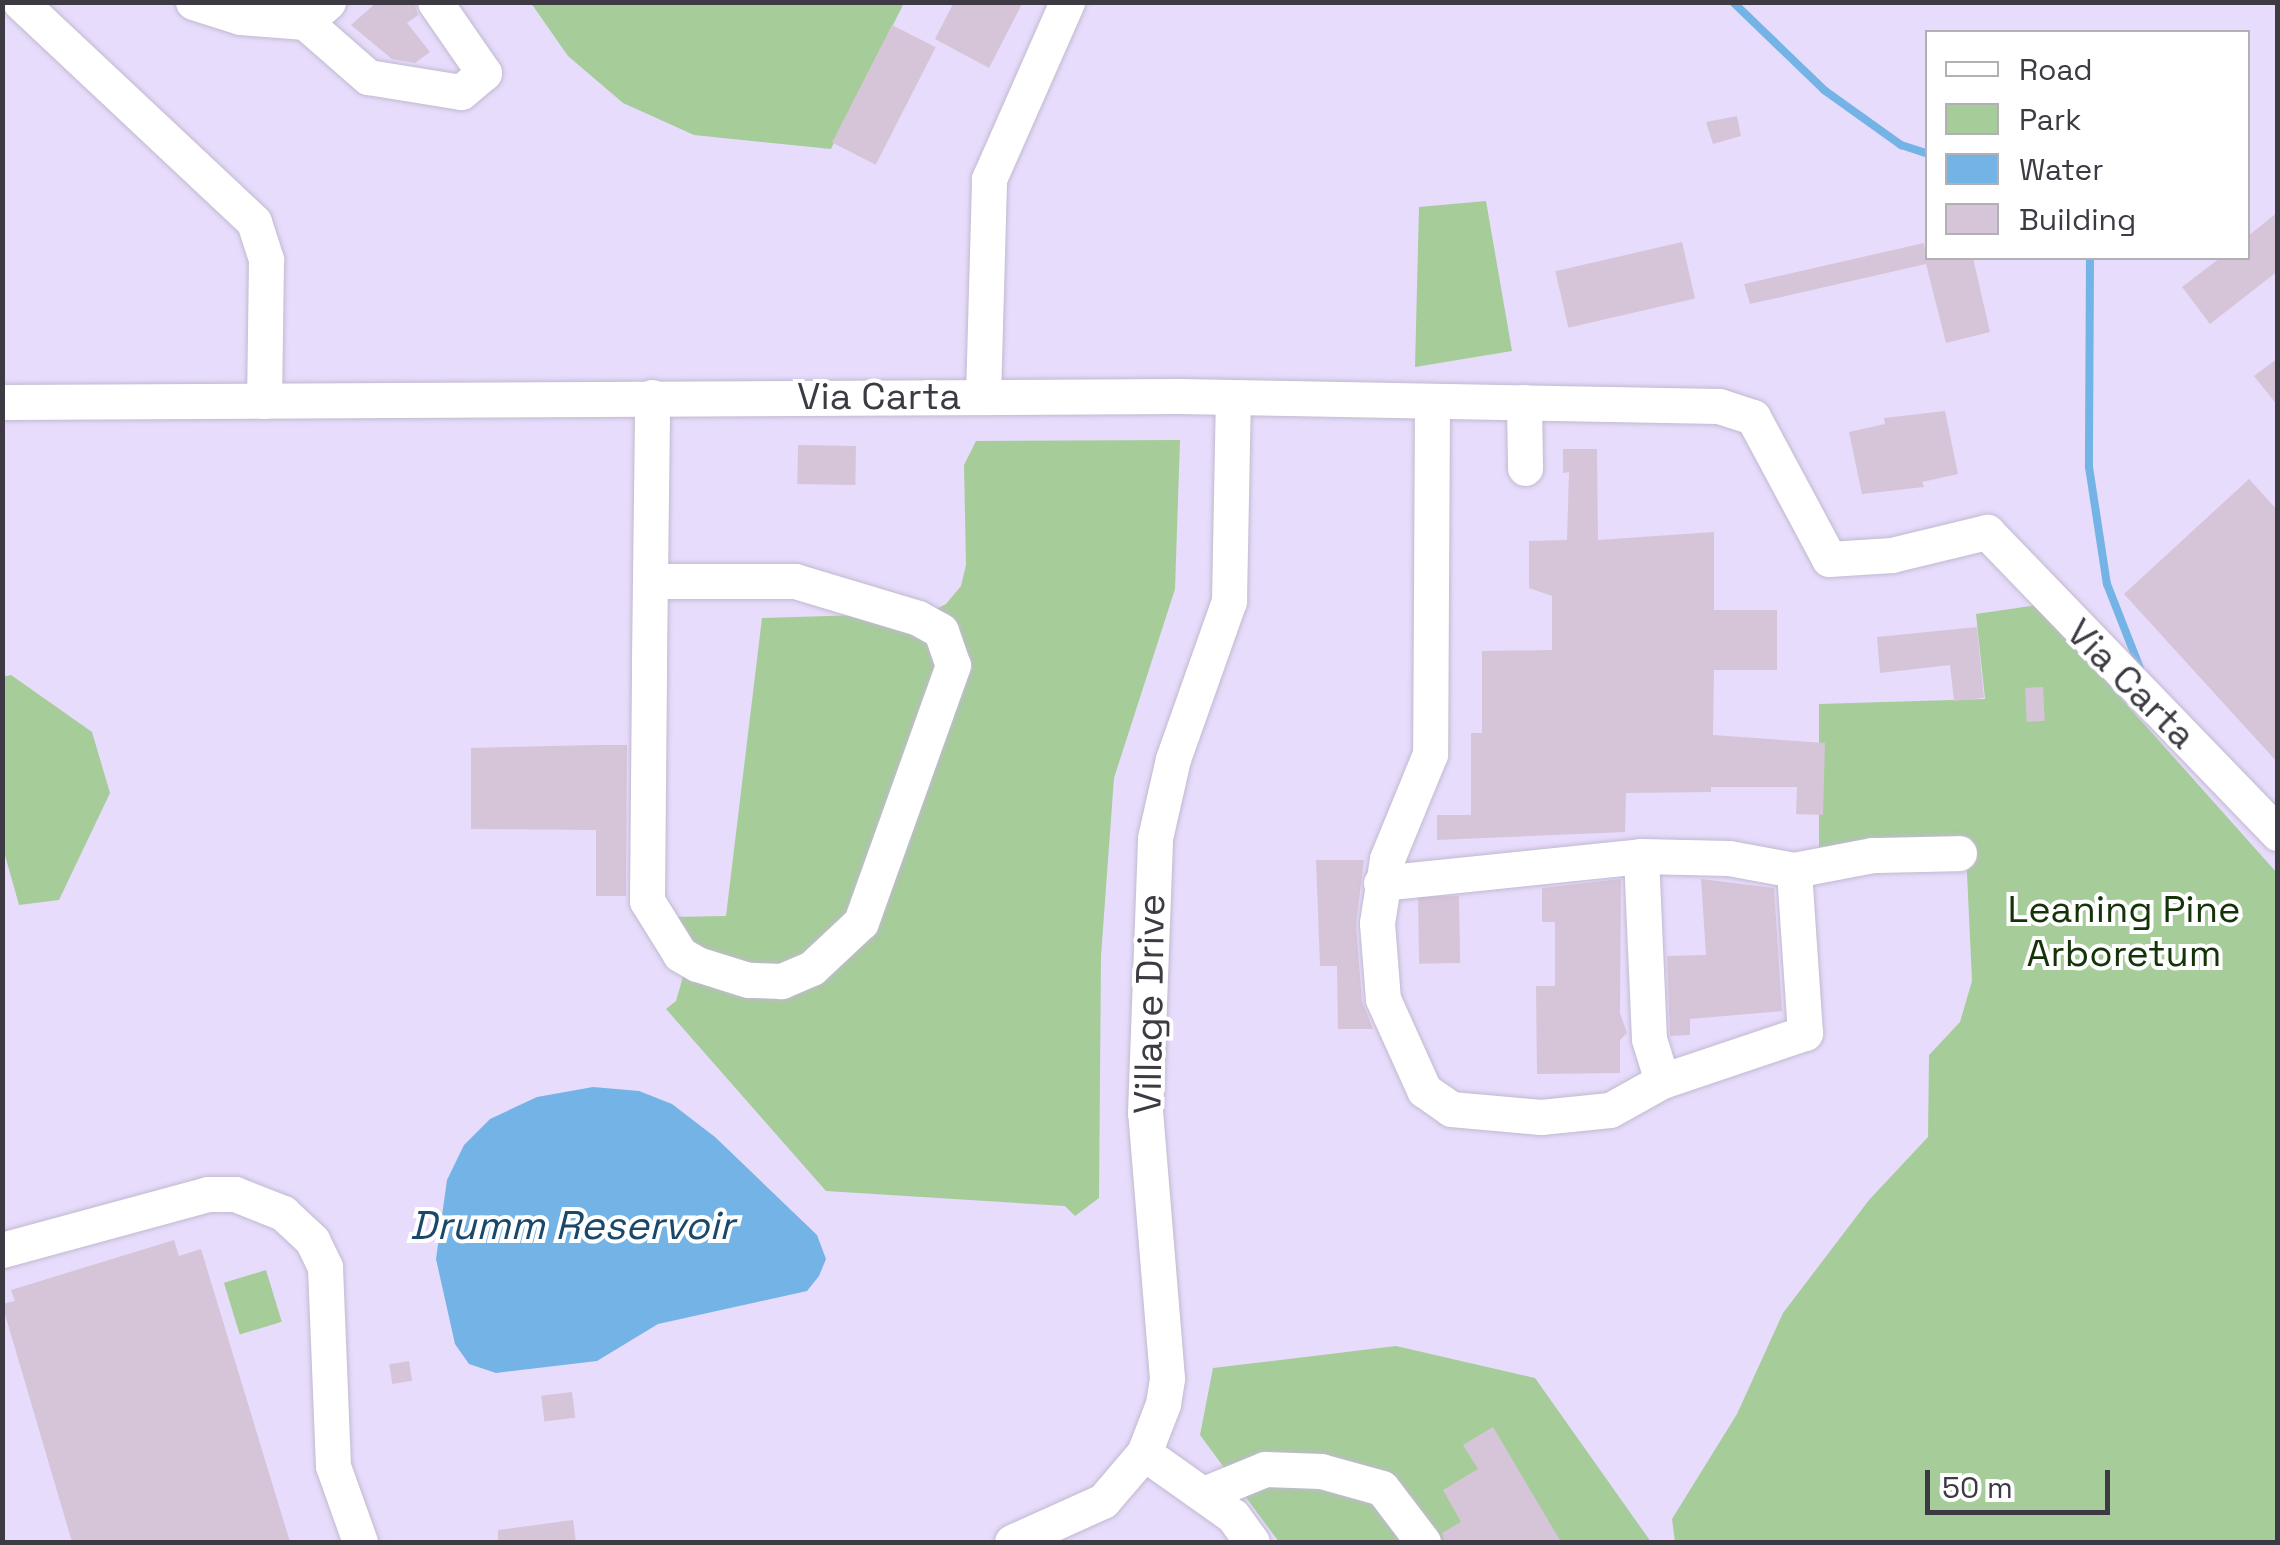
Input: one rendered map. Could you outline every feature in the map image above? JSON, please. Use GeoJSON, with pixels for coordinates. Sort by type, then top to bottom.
{"type":"FeatureCollection","features":[{"type":"Feature","properties":{"kind":"street"},"geometry":{"type":"LineString","coordinates":[[20,2],[254,222],[266,260],[264,400]]}},
{"type":"Feature","properties":{"kind":"street"},"geometry":{"type":"LineString","coordinates":[[194,2],[240,17],[316,12],[368,76],[461,92],[484,73],[435,2]]}},
{"type":"Feature","properties":{"kind":"street"},"geometry":{"type":"LineString","coordinates":[[982,397],[989,179],[1067,2]]}},
{"type":"Feature","properties":{"kind":"street"},"geometry":{"type":"LineString","coordinates":[[650,581],[796,580],[918,618],[941,631],[953,664],[861,922],[812,968],[781,981],[748,980],[697,964],[680,954],[647,901],[650,581],[652,397]]}},
{"type":"Feature","properties":{"kind":"street","name":"Via Carta"},"geometry":{"type":"LineString","coordinates":[[2,402],[982,397],[1719,406],[1754,417],[1829,559],[1892,554],[1987,532],[2278,833]]}},
{"type":"Feature","properties":{"kind":"street","name":"Village Drive"},"geometry":{"type":"LineString","coordinates":[[1012,1542],[1103,1500],[1144,1453],[1167,1378],[1145,1113],[1154,838],[1174,758],[1229,601],[1233,398]]}},
{"type":"Feature","properties":{"kind":"street"},"geometry":{"type":"LineString","coordinates":[[1432,402],[1430,754],[1381,884],[1383,1000],[1424,1090],[1451,1108],[1541,1117],[1610,1110],[1662,1081],[1805,1033],[1794,870]]}},
{"type":"Feature","properties":{"kind":"street"},"geometry":{"type":"LineString","coordinates":[[1524,402],[1525,468]]}},
{"type":"Feature","properties":{"kind":"street"},"geometry":{"type":"LineString","coordinates":[[1381,884],[1641,856],[1730,858],[1794,870],[1874,854],[1959,853]]}},
{"type":"Feature","properties":{"kind":"street"},"geometry":{"type":"LineString","coordinates":[[1641,856],[1650,1039],[1662,1081]]}},
{"type":"Feature","properties":{"kind":"street"},"geometry":{"type":"LineString","coordinates":[[2,1250],[208,1194],[260,1201],[283,1213],[312,1240],[326,1267],[334,1466],[350,1540]]}},
{"type":"Feature","properties":{"kind":"street"},"geometry":{"type":"LineString","coordinates":[[1144,1453],[1204,1494],[1252,1542]]}},
{"type":"Feature","properties":{"kind":"street"},"geometry":{"type":"LineString","coordinates":[[1204,1494],[1265,1469],[1321,1472],[1382,1488],[1423,1542]]}},
{"type":"Feature","properties":{"kind":"shaded area"},"geometry":{"type":"Polygon","coordinates":[[[3,3],[2277,3],[2277,1542],[3,1542],[3,3]]]}},
{"type":"Feature","properties":{"kind":"green space"},"geometry":{"type":"Polygon","coordinates":[[[531,3],[904,3],[831,149],[694,135],[623,103],[568,56],[531,3]]]}},
{"type":"Feature","properties":{"kind":"green space"},"geometry":{"type":"Polygon","coordinates":[[[1486,201],[1512,351],[1415,367],[1419,207],[1486,201]]]}},
{"type":"Feature","properties":{"kind":"green space"},"geometry":{"type":"Polygon","coordinates":[[[1180,440],[1175,589],[1114,778],[1101,956],[1099,1198],[1075,1216],[1065,1206],[826,1191],[666,1009],[676,1001],[684,973],[672,917],[726,916],[762,618],[929,613],[946,604],[961,586],[966,565],[964,465],[976,441],[1180,440]]]}},
{"type":"Feature","properties":{"kind":"green space","name":"Leaning Pine Arboretum"},"geometry":{"type":"Polygon","coordinates":[[[2038,605],[2277,873],[2277,1542],[1675,1542],[1672,1519],[1737,1414],[1783,1313],[1869,1200],[1928,1137],[1929,1055],[1960,1022],[1972,981],[1966,852],[1819,855],[1819,704],[1985,699],[1976,614],[2038,605]]]}},
{"type":"Feature","properties":{"kind":"green space"},"geometry":{"type":"Polygon","coordinates":[[[11,675],[92,732],[110,793],[59,900],[19,905],[3,848],[2,677],[11,675]]]}},
{"type":"Feature","properties":{"kind":"green space"},"geometry":{"type":"Polygon","coordinates":[[[266,1270],[282,1322],[240,1335],[224,1283],[266,1270]]]}},
{"type":"Feature","properties":{"kind":"green space"},"geometry":{"type":"Polygon","coordinates":[[[1396,1346],[1535,1378],[1651,1542],[1279,1542],[1200,1435],[1213,1368],[1396,1346]]]}},
{"type":"Feature","properties":{"kind":"water","name":"Drumm Reservoir"},"geometry":{"type":"Polygon","coordinates":[[[593,1087],[639,1091],[672,1104],[715,1137],[817,1235],[826,1259],[819,1276],[807,1291],[658,1324],[597,1361],[496,1373],[469,1364],[455,1344],[436,1259],[447,1180],[464,1145],[490,1119],[537,1097],[593,1087]]]}},
{"type":"Feature","properties":{"kind":"building"},"geometry":{"type":"Polygon","coordinates":[[[377,2],[414,2],[418,15],[407,23],[430,52],[415,63],[392,59],[351,25],[377,2]]]}},
{"type":"Feature","properties":{"kind":"building"},"geometry":{"type":"Polygon","coordinates":[[[954,2],[1023,2],[989,68],[935,39],[954,2]]]}},
{"type":"Feature","properties":{"kind":"building"},"geometry":{"type":"Polygon","coordinates":[[[892,25],[936,47],[876,165],[832,143],[892,25]]]}},
{"type":"Feature","properties":{"kind":"building"},"geometry":{"type":"Polygon","coordinates":[[[1737,116],[1741,136],[1713,144],[1706,122],[1737,116]]]}},
{"type":"Feature","properties":{"kind":"building"},"geometry":{"type":"Polygon","coordinates":[[[2278,212],[2278,271],[2210,324],[2182,287],[2217,260],[2250,260],[2250,234],[2278,212]]]}},
{"type":"Feature","properties":{"kind":"building"},"geometry":{"type":"Polygon","coordinates":[[[1682,242],[1695,299],[1568,328],[1555,271],[1682,242]]]}},
{"type":"Feature","properties":{"kind":"building"},"geometry":{"type":"Polygon","coordinates":[[[1924,243],[1925,260],[1973,260],[1990,332],[1946,343],[1926,264],[1750,304],[1744,284],[1924,243]]]}},
{"type":"Feature","properties":{"kind":"building"},"geometry":{"type":"Polygon","coordinates":[[[2278,358],[2278,406],[2254,376],[2278,358]]]}},
{"type":"Feature","properties":{"kind":"building"},"geometry":{"type":"Polygon","coordinates":[[[1945,411],[1958,474],[1922,482],[1924,487],[1862,494],[1849,432],[1885,424],[1884,418],[1945,411]]]}},
{"type":"Feature","properties":{"kind":"building"},"geometry":{"type":"Polygon","coordinates":[[[798,445],[856,446],[855,485],[797,484],[798,445]]]}},
{"type":"Feature","properties":{"kind":"building"},"geometry":{"type":"Polygon","coordinates":[[[1563,449],[1597,449],[1598,540],[1714,532],[1714,610],[1777,610],[1777,670],[1714,670],[1713,735],[1825,743],[1823,815],[1796,814],[1797,787],[1711,787],[1711,792],[1626,793],[1625,832],[1437,840],[1437,815],[1471,815],[1471,733],[1482,733],[1482,651],[1552,650],[1552,596],[1529,588],[1529,541],[1567,540],[1569,472],[1563,473],[1563,449]]]}},
{"type":"Feature","properties":{"kind":"building"},"geometry":{"type":"Polygon","coordinates":[[[2249,479],[2278,511],[2278,763],[2124,594],[2249,479]]]}},
{"type":"Feature","properties":{"kind":"building"},"geometry":{"type":"Polygon","coordinates":[[[1977,627],[1984,698],[1954,701],[1950,665],[1880,673],[1877,637],[1977,627]]]}},
{"type":"Feature","properties":{"kind":"building"},"geometry":{"type":"Polygon","coordinates":[[[2043,687],[2045,721],[2027,722],[2025,688],[2043,687]]]}},
{"type":"Feature","properties":{"kind":"building"},"geometry":{"type":"Polygon","coordinates":[[[627,745],[626,896],[596,896],[596,830],[471,829],[471,748],[627,745]]]}},
{"type":"Feature","properties":{"kind":"building"},"geometry":{"type":"Polygon","coordinates":[[[1316,860],[1364,860],[1356,924],[1362,1001],[1373,1029],[1338,1029],[1337,966],[1320,966],[1316,860]]]}},
{"type":"Feature","properties":{"kind":"building"},"geometry":{"type":"Polygon","coordinates":[[[1621,879],[1620,1013],[1627,1033],[1620,1040],[1620,1073],[1537,1074],[1536,986],[1555,986],[1555,922],[1542,922],[1542,888],[1621,879]]]}},
{"type":"Feature","properties":{"kind":"building"},"geometry":{"type":"Polygon","coordinates":[[[1701,879],[1774,888],[1782,1011],[1690,1019],[1690,1035],[1670,1036],[1667,956],[1706,955],[1701,879]]]}},
{"type":"Feature","properties":{"kind":"building"},"geometry":{"type":"Polygon","coordinates":[[[1459,896],[1460,963],[1419,964],[1418,897],[1459,896]]]}},
{"type":"Feature","properties":{"kind":"building"},"geometry":{"type":"Polygon","coordinates":[[[174,1240],[179,1256],[201,1249],[290,1542],[72,1542],[2,1304],[15,1301],[11,1290],[174,1240]]]}},
{"type":"Feature","properties":{"kind":"building"},"geometry":{"type":"Polygon","coordinates":[[[409,1361],[412,1381],[392,1384],[389,1364],[409,1361]]]}},
{"type":"Feature","properties":{"kind":"building"},"geometry":{"type":"Polygon","coordinates":[[[572,1392],[575,1418],[544,1422],[541,1396],[572,1392]]]}},
{"type":"Feature","properties":{"kind":"building"},"geometry":{"type":"Polygon","coordinates":[[[1493,1427],[1561,1542],[1444,1542],[1442,1533],[1461,1522],[1443,1490],[1478,1469],[1463,1445],[1493,1427]]]}},
{"type":"Feature","properties":{"kind":"building"},"geometry":{"type":"Polygon","coordinates":[[[573,1520],[576,1542],[498,1542],[498,1530],[573,1520]]]}},
{"type":"Feature","properties":{"kind":"waterway"},"geometry":{"type":"LineString","coordinates":[[1733,2],[1824,90],[1901,145],[1925,153]]}},
{"type":"Feature","properties":{"kind":"waterway"},"geometry":{"type":"LineString","coordinates":[[2090,260],[2089,467],[2107,584],[2140,668]]}}]}
